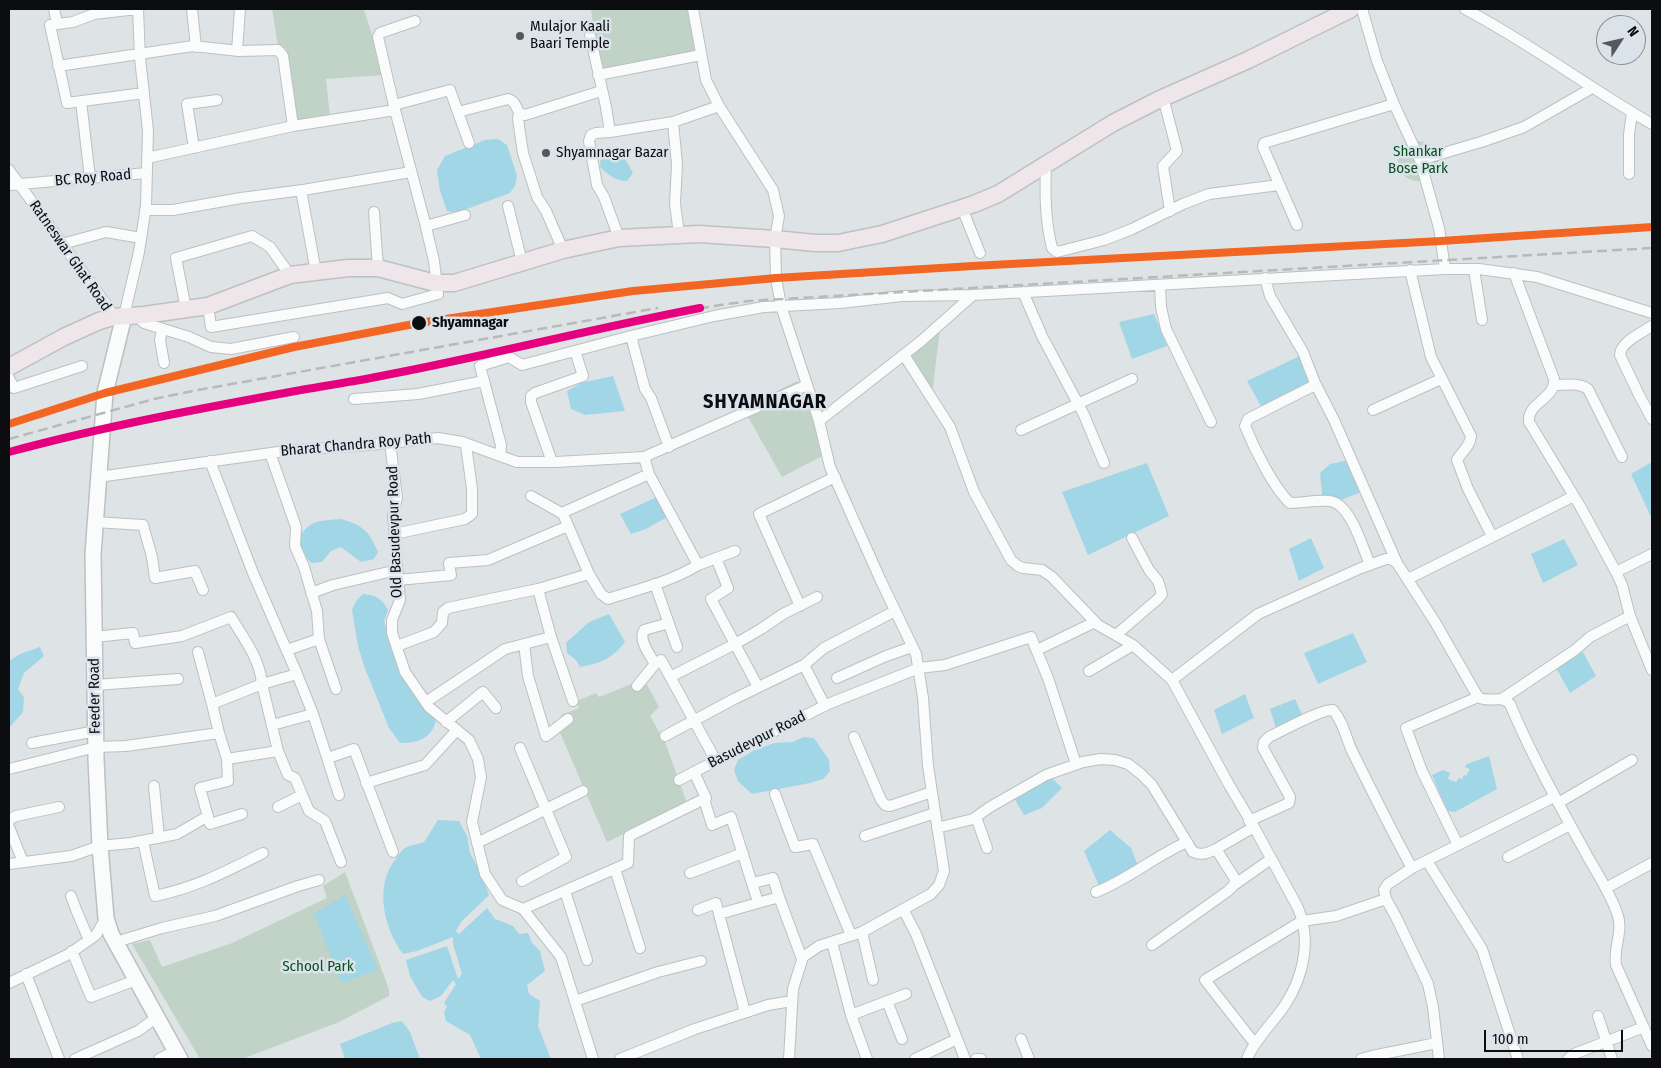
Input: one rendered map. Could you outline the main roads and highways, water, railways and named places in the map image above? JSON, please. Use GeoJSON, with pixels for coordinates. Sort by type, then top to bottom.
{"type":"FeatureCollection","features":[{"type":"Feature","properties":{"kind":"main road"},"geometry":{"type":"LineString","coordinates":[[9,367],[87,326],[125,316],[208,306],[290,275],[348,268],[378,268],[435,283],[461,281],[563,250],[619,238],[679,234],[775,239],[815,244],[845,242],[882,234],[998,194],[1113,123],[1163,98],[1248,60],[1351,9]]}},
{"type":"Feature","properties":{"kind":"water"},"geometry":{"type":"Polygon","coordinates":[[[498,139],[507,145],[517,176],[515,186],[510,193],[456,213],[447,211],[440,191],[437,170],[445,156],[485,140],[498,139]]]}},
{"type":"Feature","properties":{"kind":"water"},"geometry":{"type":"Polygon","coordinates":[[[605,152],[616,154],[628,163],[633,173],[627,181],[616,179],[600,167],[601,156],[605,152]]]}},
{"type":"Feature","properties":{"kind":"water"},"geometry":{"type":"Polygon","coordinates":[[[1154,314],[1167,346],[1132,359],[1119,322],[1154,314]]]}},
{"type":"Feature","properties":{"kind":"water"},"geometry":{"type":"Polygon","coordinates":[[[1300,356],[1311,383],[1262,408],[1247,381],[1300,356]]]}},
{"type":"Feature","properties":{"kind":"water"},"geometry":{"type":"Polygon","coordinates":[[[613,376],[625,411],[585,415],[571,409],[567,391],[581,383],[613,376]]]}},
{"type":"Feature","properties":{"kind":"water"},"geometry":{"type":"Polygon","coordinates":[[[1349,460],[1365,474],[1359,493],[1343,499],[1341,508],[1323,503],[1320,473],[1330,464],[1349,460]]]}},
{"type":"Feature","properties":{"kind":"water"},"geometry":{"type":"Polygon","coordinates":[[[1652,462],[1652,519],[1631,474],[1652,462]]]}},
{"type":"Feature","properties":{"kind":"water"},"geometry":{"type":"Polygon","coordinates":[[[1147,463],[1169,516],[1088,555],[1062,492],[1147,463]]]}},
{"type":"Feature","properties":{"kind":"water"},"geometry":{"type":"Polygon","coordinates":[[[657,497],[669,516],[646,529],[631,534],[620,514],[657,497]]]}},
{"type":"Feature","properties":{"kind":"water"},"geometry":{"type":"Polygon","coordinates":[[[341,519],[355,524],[368,534],[378,552],[374,559],[361,562],[341,547],[331,551],[322,562],[311,563],[301,552],[298,539],[302,532],[316,522],[341,519]]]}},
{"type":"Feature","properties":{"kind":"water"},"geometry":{"type":"Polygon","coordinates":[[[1311,538],[1324,568],[1299,581],[1289,549],[1311,538]]]}},
{"type":"Feature","properties":{"kind":"water"},"geometry":{"type":"Polygon","coordinates":[[[1564,539],[1578,565],[1543,583],[1531,554],[1564,539]]]}},
{"type":"Feature","properties":{"kind":"water"},"geometry":{"type":"Polygon","coordinates":[[[363,594],[378,598],[386,606],[388,610],[384,621],[397,664],[408,683],[436,720],[431,732],[418,741],[400,743],[389,728],[364,666],[358,646],[352,610],[356,601],[363,594]]]}},
{"type":"Feature","properties":{"kind":"water"},"geometry":{"type":"Polygon","coordinates":[[[609,614],[625,642],[615,653],[606,659],[580,667],[576,660],[567,653],[566,643],[589,622],[609,614]]]}},
{"type":"Feature","properties":{"kind":"water"},"geometry":{"type":"Polygon","coordinates":[[[1353,633],[1367,662],[1318,684],[1304,653],[1353,633]]]}},
{"type":"Feature","properties":{"kind":"water"},"geometry":{"type":"Polygon","coordinates":[[[40,647],[44,656],[24,673],[18,689],[24,697],[23,712],[9,728],[9,661],[20,654],[40,647]]]}},
{"type":"Feature","properties":{"kind":"water"},"geometry":{"type":"Polygon","coordinates":[[[1583,652],[1596,676],[1570,693],[1555,666],[1583,652]]]}},
{"type":"Feature","properties":{"kind":"water"},"geometry":{"type":"Polygon","coordinates":[[[1245,694],[1254,718],[1222,734],[1214,710],[1245,694]]]}},
{"type":"Feature","properties":{"kind":"water"},"geometry":{"type":"Polygon","coordinates":[[[1295,699],[1303,717],[1276,728],[1270,709],[1295,699]]]}},
{"type":"Feature","properties":{"kind":"water"},"geometry":{"type":"Polygon","coordinates":[[[804,737],[814,738],[829,760],[830,771],[823,779],[752,794],[738,781],[734,770],[738,760],[753,751],[774,743],[793,742],[804,737]]]}},
{"type":"Feature","properties":{"kind":"water"},"geometry":{"type":"Polygon","coordinates":[[[1489,756],[1497,789],[1455,812],[1447,811],[1432,775],[1443,770],[1450,773],[1448,779],[1456,782],[1459,778],[1462,779],[1464,775],[1466,776],[1470,769],[1465,767],[1467,764],[1489,756]]]}},
{"type":"Feature","properties":{"kind":"water"},"geometry":{"type":"Polygon","coordinates":[[[1050,776],[1062,788],[1042,808],[1024,815],[1014,798],[1050,776]]]}},
{"type":"Feature","properties":{"kind":"water"},"geometry":{"type":"Polygon","coordinates":[[[438,820],[459,821],[467,836],[470,853],[489,895],[461,922],[456,931],[459,934],[487,908],[495,919],[513,926],[519,934],[528,933],[532,943],[540,951],[545,971],[527,985],[529,994],[540,1001],[538,1026],[551,1059],[481,1059],[470,1035],[446,1021],[444,1013],[447,1006],[444,1003],[456,984],[453,980],[441,996],[430,1001],[422,997],[410,976],[406,960],[447,946],[458,979],[462,974],[453,944],[453,937],[417,951],[403,954],[391,932],[384,907],[385,882],[395,860],[405,848],[424,842],[438,820]]]}},
{"type":"Feature","properties":{"kind":"water"},"geometry":{"type":"Polygon","coordinates":[[[1110,830],[1131,848],[1138,866],[1100,888],[1084,851],[1110,830]]]}},
{"type":"Feature","properties":{"kind":"water"},"geometry":{"type":"Polygon","coordinates":[[[345,895],[378,970],[341,983],[314,914],[345,895]]]}},
{"type":"Feature","properties":{"kind":"water"},"geometry":{"type":"Polygon","coordinates":[[[402,1021],[410,1032],[420,1059],[345,1059],[340,1044],[392,1023],[402,1021]]]}},
{"type":"Feature","properties":{"kind":"railway"},"geometry":{"type":"LineString","coordinates":[[9,452],[149,419],[385,376],[657,316],[749,301],[1652,248]]}},
{"type":"Feature","properties":{"kind":"railway"},"geometry":{"type":"LineString","coordinates":[[9,439],[154,399],[198,390],[658,308]]}},
{"type":"Feature","properties":{"kind":"place","name":"Mulajor Kaali Baari Temple"},"geometry":{"type":"Point","coordinates":[520,36]}},
{"type":"Feature","properties":{"kind":"place","name":"Shyamnagar Bazar"},"geometry":{"type":"Point","coordinates":[546,153]}},
{"type":"Feature","properties":{"kind":"place","name":"Shyamnagar"},"geometry":{"type":"Point","coordinates":[419,323]}},
{"type":"Feature","properties":{"kind":"district","name":"SHYAMNAGAR"},"geometry":{"type":"Point","coordinates":[765,402]}},
{"type":"Feature","properties":{"kind":"park label","name":"Shankar Bose Park"},"geometry":{"type":"Point","coordinates":[1418,160]}},
{"type":"Feature","properties":{"kind":"park label","name":"School Park"},"geometry":{"type":"Point","coordinates":[318,967]}}]}
